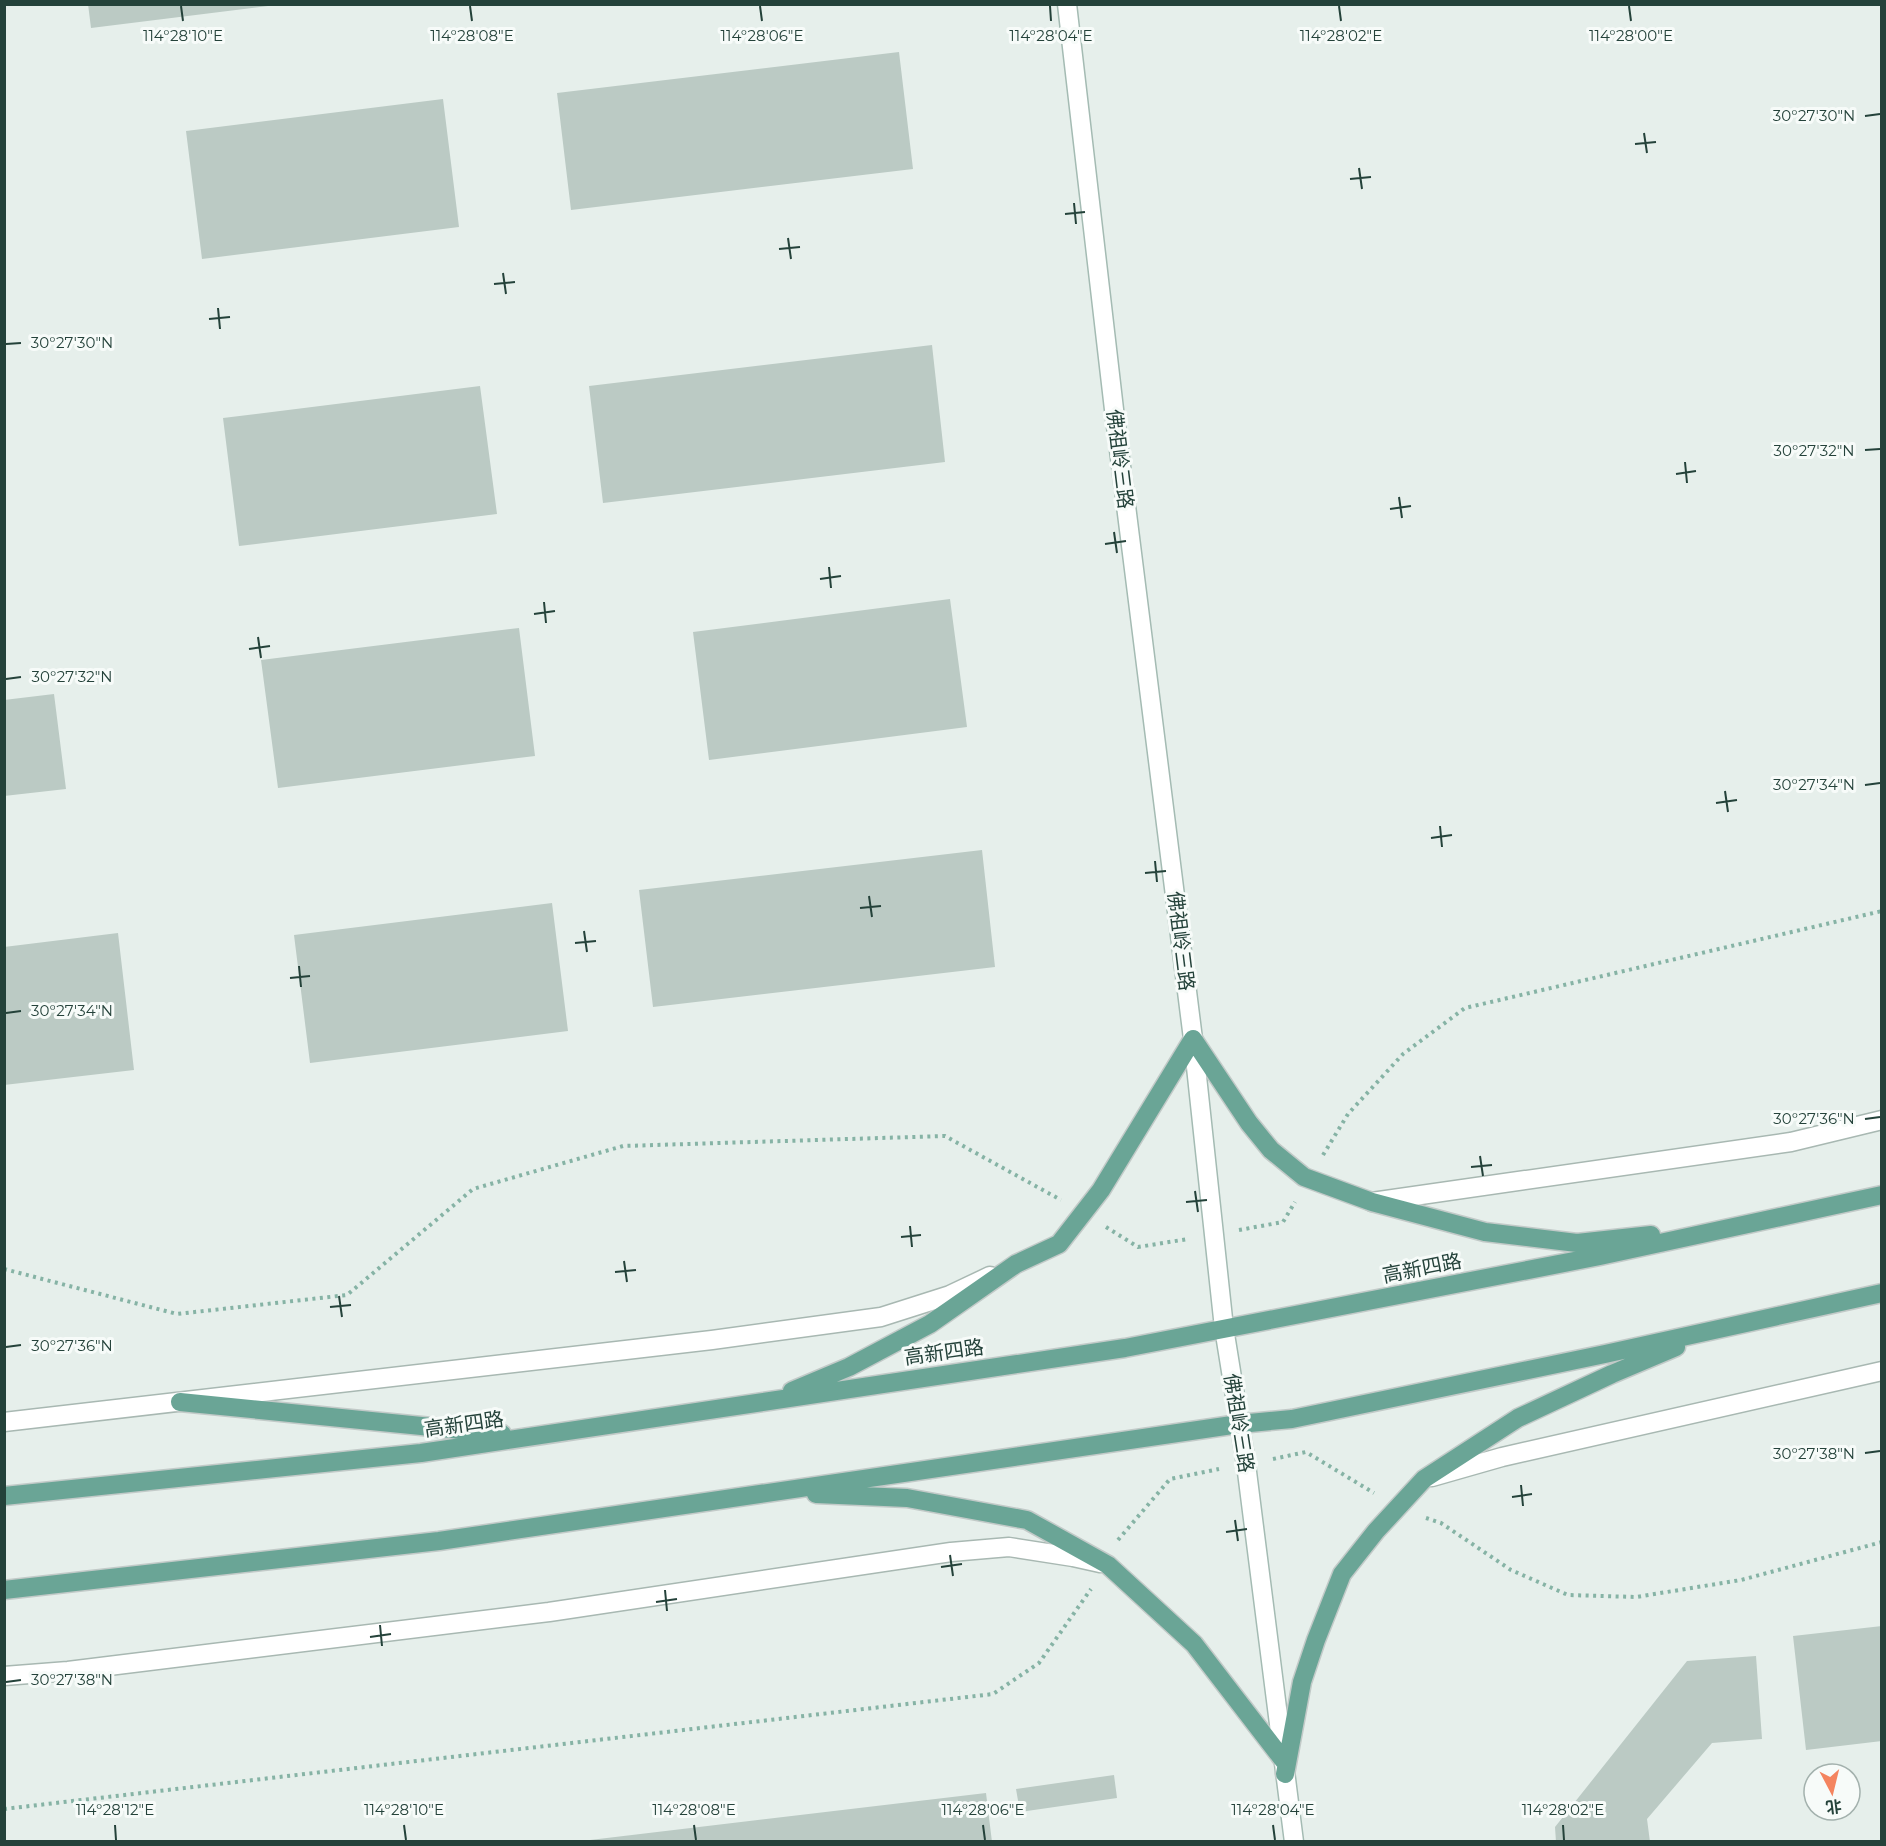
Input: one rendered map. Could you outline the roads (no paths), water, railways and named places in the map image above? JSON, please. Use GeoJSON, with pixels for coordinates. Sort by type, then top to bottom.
{"type":"FeatureCollection","features":[{"type":"Feature","properties":{"kind":"main road","name":"佛祖岭三路"},"geometry":{"type":"LineString","coordinates":[[1067,4],[1115,418],[1193,1039],[1224,1328],[1246,1464],[1294,1842]]}},
{"type":"Feature","properties":{"kind":"main road"},"geometry":{"type":"LineString","coordinates":[[4,1422],[712,1340],[881,1317],[950,1295],[1059,1244],[1101,1190],[1193,1039],[1249,1123],[1271,1150],[1304,1177],[1372,1202],[1485,1232],[1577,1243],[1743,1225]]}},
{"type":"Feature","properties":{"kind":"main road"},"geometry":{"type":"LineString","coordinates":[[1372,1202],[1791,1142],[1881,1120]]}},
{"type":"Feature","properties":{"kind":"main road","name":"高新四路"},"geometry":{"type":"LineString","coordinates":[[4,1496],[409,1454],[1125,1348],[1600,1256],[1881,1195]]}},
{"type":"Feature","properties":{"kind":"main road"},"geometry":{"type":"LineString","coordinates":[[769,1401],[849,1366],[930,1324],[1016,1264]]}},
{"type":"Feature","properties":{"kind":"main road"},"geometry":{"type":"LineString","coordinates":[[4,1590],[439,1541],[1292,1419],[1881,1293]]}},
{"type":"Feature","properties":{"kind":"main road"},"geometry":{"type":"LineString","coordinates":[[1285,1768],[1302,1682],[1342,1574],[1424,1479],[1518,1419],[1612,1374],[1725,1328]]}},
{"type":"Feature","properties":{"kind":"main road"},"geometry":{"type":"LineString","coordinates":[[1424,1479],[1502,1457],[1881,1371]]}},
{"type":"Feature","properties":{"kind":"main road"},"geometry":{"type":"LineString","coordinates":[[180,1402],[531,1437]]}},
{"type":"Feature","properties":{"kind":"main road"},"geometry":{"type":"LineString","coordinates":[[772,1492],[907,1498],[1027,1520],[1108,1565],[1194,1644],[1285,1768]]}},
{"type":"Feature","properties":{"kind":"main road"},"geometry":{"type":"LineString","coordinates":[[4,1676],[80,1669],[549,1612],[951,1552],[1009,1547],[1108,1565]]}}]}
